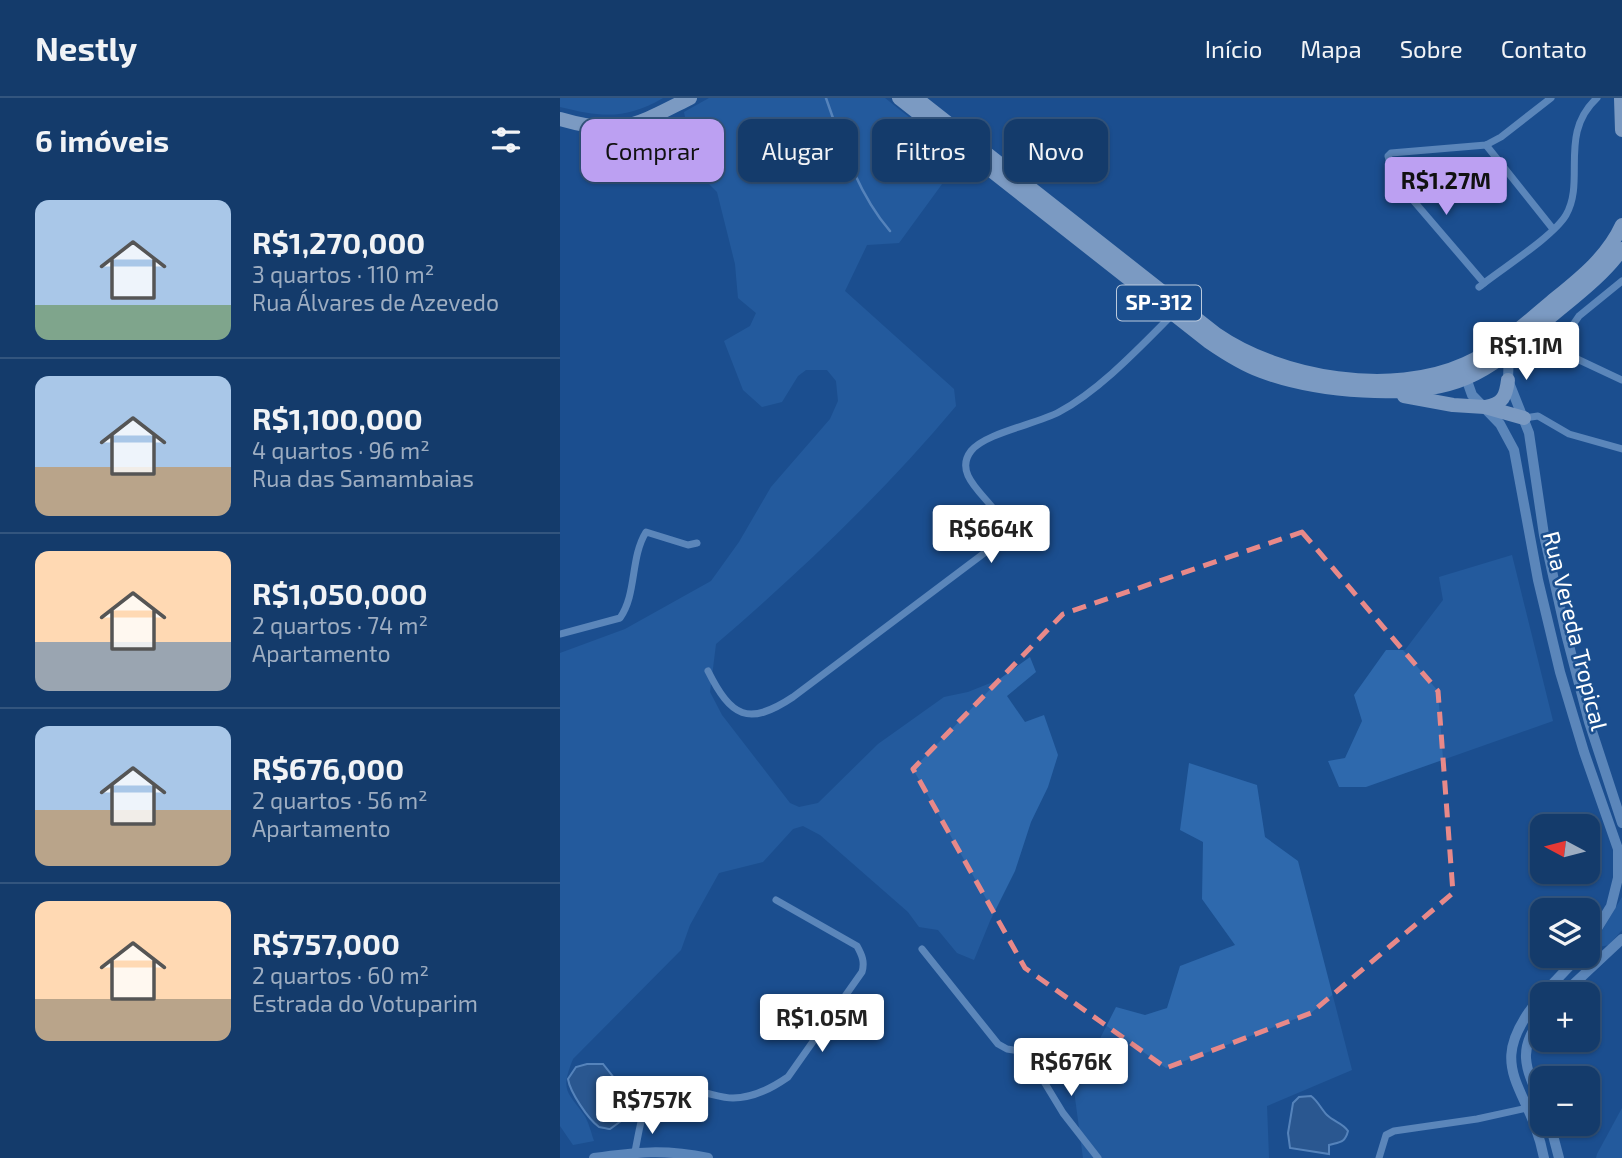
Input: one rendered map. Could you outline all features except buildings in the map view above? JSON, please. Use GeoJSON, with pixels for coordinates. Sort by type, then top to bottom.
{"type":"FeatureCollection","features":[{"type":"Feature","properties":{"kind":"main road"},"geometry":{"type":"LineString","coordinates":[[667,110],[683,98]]}},
{"type":"Feature","properties":{"kind":"main road"},"geometry":{"type":"LineString","coordinates":[[560,119],[612,129],[642,122],[690,98]]}},
{"type":"Feature","properties":{"kind":"main road","name":"SP-312"},"geometry":{"type":"LineString","coordinates":[[899,98],[1221,350],[1262,371],[1307,383],[1381,392],[1429,389],[1466,378],[1492,364],[1504,348],[1589,270],[1613,243],[1622,225]]}},
{"type":"Feature","properties":{"kind":"main road","name":"SP-312"},"geometry":{"type":"LineString","coordinates":[[916,98],[1216,334],[1255,357],[1279,366],[1392,381],[1448,371],[1504,348],[1586,287],[1622,249]]}},
{"type":"Feature","properties":{"kind":"main road"},"geometry":{"type":"LineString","coordinates":[[1621,98],[1622,129]]}},
{"type":"Feature","properties":{"kind":"main road"},"geometry":{"type":"LineString","coordinates":[[1485,407],[1502,401],[1506,396],[1508,380]]}},
{"type":"Feature","properties":{"kind":"main road"},"geometry":{"type":"LineString","coordinates":[[1381,392],[1453,405],[1485,407],[1524,418]]}},
{"type":"Feature","properties":{"kind":"street"},"geometry":{"type":"LineString","coordinates":[[1551,98],[1501,137],[1486,145],[1391,153],[1388,156],[1395,178],[1482,285],[1562,221],[1570,206],[1579,126],[1586,110],[1597,98]]}},
{"type":"Feature","properties":{"kind":"street"},"geometry":{"type":"LineString","coordinates":[[1614,98],[1622,129]]}},
{"type":"Feature","properties":{"kind":"street"},"geometry":{"type":"LineString","coordinates":[[1486,145],[1553,229]]}},
{"type":"Feature","properties":{"kind":"street"},"geometry":{"type":"LineString","coordinates":[[1622,281],[1579,317],[1566,335],[1574,358],[1622,380]]}},
{"type":"Feature","properties":{"kind":"street"},"geometry":{"type":"LineString","coordinates":[[708,671],[715,685],[741,713],[759,715],[769,712],[793,697],[991,548],[1003,533],[993,509],[968,477],[966,462],[972,450],[986,440],[1052,415],[1071,404],[1102,381],[1173,314]]}},
{"type":"Feature","properties":{"kind":"street"},"geometry":{"type":"LineString","coordinates":[[1504,348],[1508,380]]}},
{"type":"Feature","properties":{"kind":"street","name":"Rua Vereda Tropical"},"geometry":{"type":"LineString","coordinates":[[1466,378],[1468,389],[1500,424],[1514,450],[1530,545],[1560,672],[1584,752],[1618,849],[1619,890],[1600,925]]}},
{"type":"Feature","properties":{"kind":"street","name":"Rua Vereda Tropical"},"geometry":{"type":"LineString","coordinates":[[1508,380],[1529,433],[1544,535],[1566,634],[1589,722],[1622,823]]}},
{"type":"Feature","properties":{"kind":"street"},"geometry":{"type":"LineString","coordinates":[[1524,418],[1538,416],[1569,434],[1622,449]]}},
{"type":"Feature","properties":{"kind":"street"},"geometry":{"type":"LineString","coordinates":[[560,634],[620,618],[626,604],[636,555],[646,532],[688,545],[697,543]]}},
{"type":"Feature","properties":{"kind":"street"},"geometry":{"type":"LineString","coordinates":[[635,1152],[644,1111],[663,1090],[679,1088],[732,1098],[743,1097],[772,1088],[788,1077],[862,972],[862,956],[857,946],[776,900]]}},
{"type":"Feature","properties":{"kind":"street"},"geometry":{"type":"LineString","coordinates":[[1576,982],[1622,939]]}},
{"type":"Feature","properties":{"kind":"street"},"geometry":{"type":"LineString","coordinates":[[922,949],[998,1044],[1007,1049],[1026,1052],[1063,1112],[1098,1158]]}},
{"type":"Feature","properties":{"kind":"street"},"geometry":{"type":"LineString","coordinates":[[1600,955],[1604,957]]}},
{"type":"Feature","properties":{"kind":"street"},"geometry":{"type":"LineString","coordinates":[[1554,982],[1568,968]]}},
{"type":"Feature","properties":{"kind":"street"},"geometry":{"type":"LineString","coordinates":[[1530,1010],[1520,1023],[1511,1047],[1513,1075],[1537,1130],[1544,1158]]}},
{"type":"Feature","properties":{"kind":"street"},"geometry":{"type":"LineString","coordinates":[[1530,1035],[1525,1056],[1530,1078]]}},
{"type":"Feature","properties":{"kind":"street"},"geometry":{"type":"LineString","coordinates":[[1379,1158],[1386,1135],[1394,1130],[1477,1119],[1527,1108]]}},
{"type":"Feature","properties":{"kind":"street"},"geometry":{"type":"LineString","coordinates":[[1553,1136],[1559,1158]]}},
{"type":"Feature","properties":{"kind":"street"},"geometry":{"type":"LineString","coordinates":[[594,1158],[635,1152],[708,1158]]}},
{"type":"Feature","properties":{"kind":"highlighted area"},"geometry":{"type":"Polygon","coordinates":[[[1302,532],[1438,691],[1453,893],[1311,1013],[1166,1068],[1025,968],[913,769],[1063,614],[1302,532]]]}},
{"type":"Feature","properties":{"kind":"shaded area"},"geometry":{"type":"Polygon","coordinates":[[[560,98],[663,98],[637,110],[601,114],[560,107],[560,98]]]}},
{"type":"Feature","properties":{"kind":"shaded area"},"geometry":{"type":"Polygon","coordinates":[[[709,98],[885,98],[911,119],[872,119],[872,182],[944,182],[899,243],[867,245],[845,291],[954,389],[956,406],[841,530],[716,644],[710,692],[722,715],[790,803],[799,807],[818,803],[878,744],[944,697],[968,692],[998,680],[1030,657],[1036,672],[1007,696],[1025,722],[1044,715],[1058,755],[1015,871],[974,960],[957,953],[938,930],[919,927],[908,912],[820,835],[803,826],[793,829],[763,862],[719,873],[690,925],[681,950],[573,1059],[567,1078],[567,1090],[586,1118],[594,1141],[573,1145],[560,1126],[560,653],[625,629],[711,581],[739,542],[771,487],[830,419],[838,401],[836,381],[827,370],[806,370],[798,376],[782,402],[762,407],[743,390],[724,341],[750,326],[756,313],[738,298],[735,264],[717,192],[707,182],[724,182],[724,119],[685,119],[684,112],[709,98]]]}},
{"type":"Feature","properties":{"kind":"shaded area"},"geometry":{"type":"Polygon","coordinates":[[[1512,555],[1553,721],[1366,787],[1339,787],[1328,761],[1345,758],[1362,721],[1354,695],[1386,650],[1405,650],[1443,600],[1439,577],[1512,555]]]}},
{"type":"Feature","properties":{"kind":"shaded area"},"geometry":{"type":"Polygon","coordinates":[[[1189,763],[1257,785],[1265,837],[1298,861],[1352,1070],[1267,1106],[1269,1158],[1083,1158],[1074,1090],[1116,1007],[1145,1015],[1167,1008],[1180,966],[1235,945],[1202,899],[1203,842],[1180,830],[1189,763]]]}},
{"type":"Feature","properties":{"kind":"shaded area"},"geometry":{"type":"Polygon","coordinates":[[[1622,897],[1622,930],[1609,945],[1600,947],[1600,934],[1622,897]]]}},
{"type":"Feature","properties":{"kind":"shaded area"},"geometry":{"type":"Polygon","coordinates":[[[603,1064],[622,1088],[630,1110],[610,1129],[599,1127],[590,1118],[569,1084],[568,1079],[576,1067],[603,1064]]]}},
{"type":"Feature","properties":{"kind":"shaded area"},"geometry":{"type":"Polygon","coordinates":[[[1311,1096],[1327,1115],[1348,1131],[1344,1140],[1329,1145],[1329,1154],[1290,1148],[1288,1133],[1293,1103],[1299,1097],[1311,1096]]]}},
{"type":"Feature","properties":{"kind":"shaded area"},"geometry":{"type":"Polygon","coordinates":[[[1622,1108],[1622,1158],[1596,1158],[1597,1154],[1622,1108]]]}},
{"type":"Feature","properties":{"kind":"waterway"},"geometry":{"type":"LineString","coordinates":[[826,98],[860,185],[890,231]]}}]}
